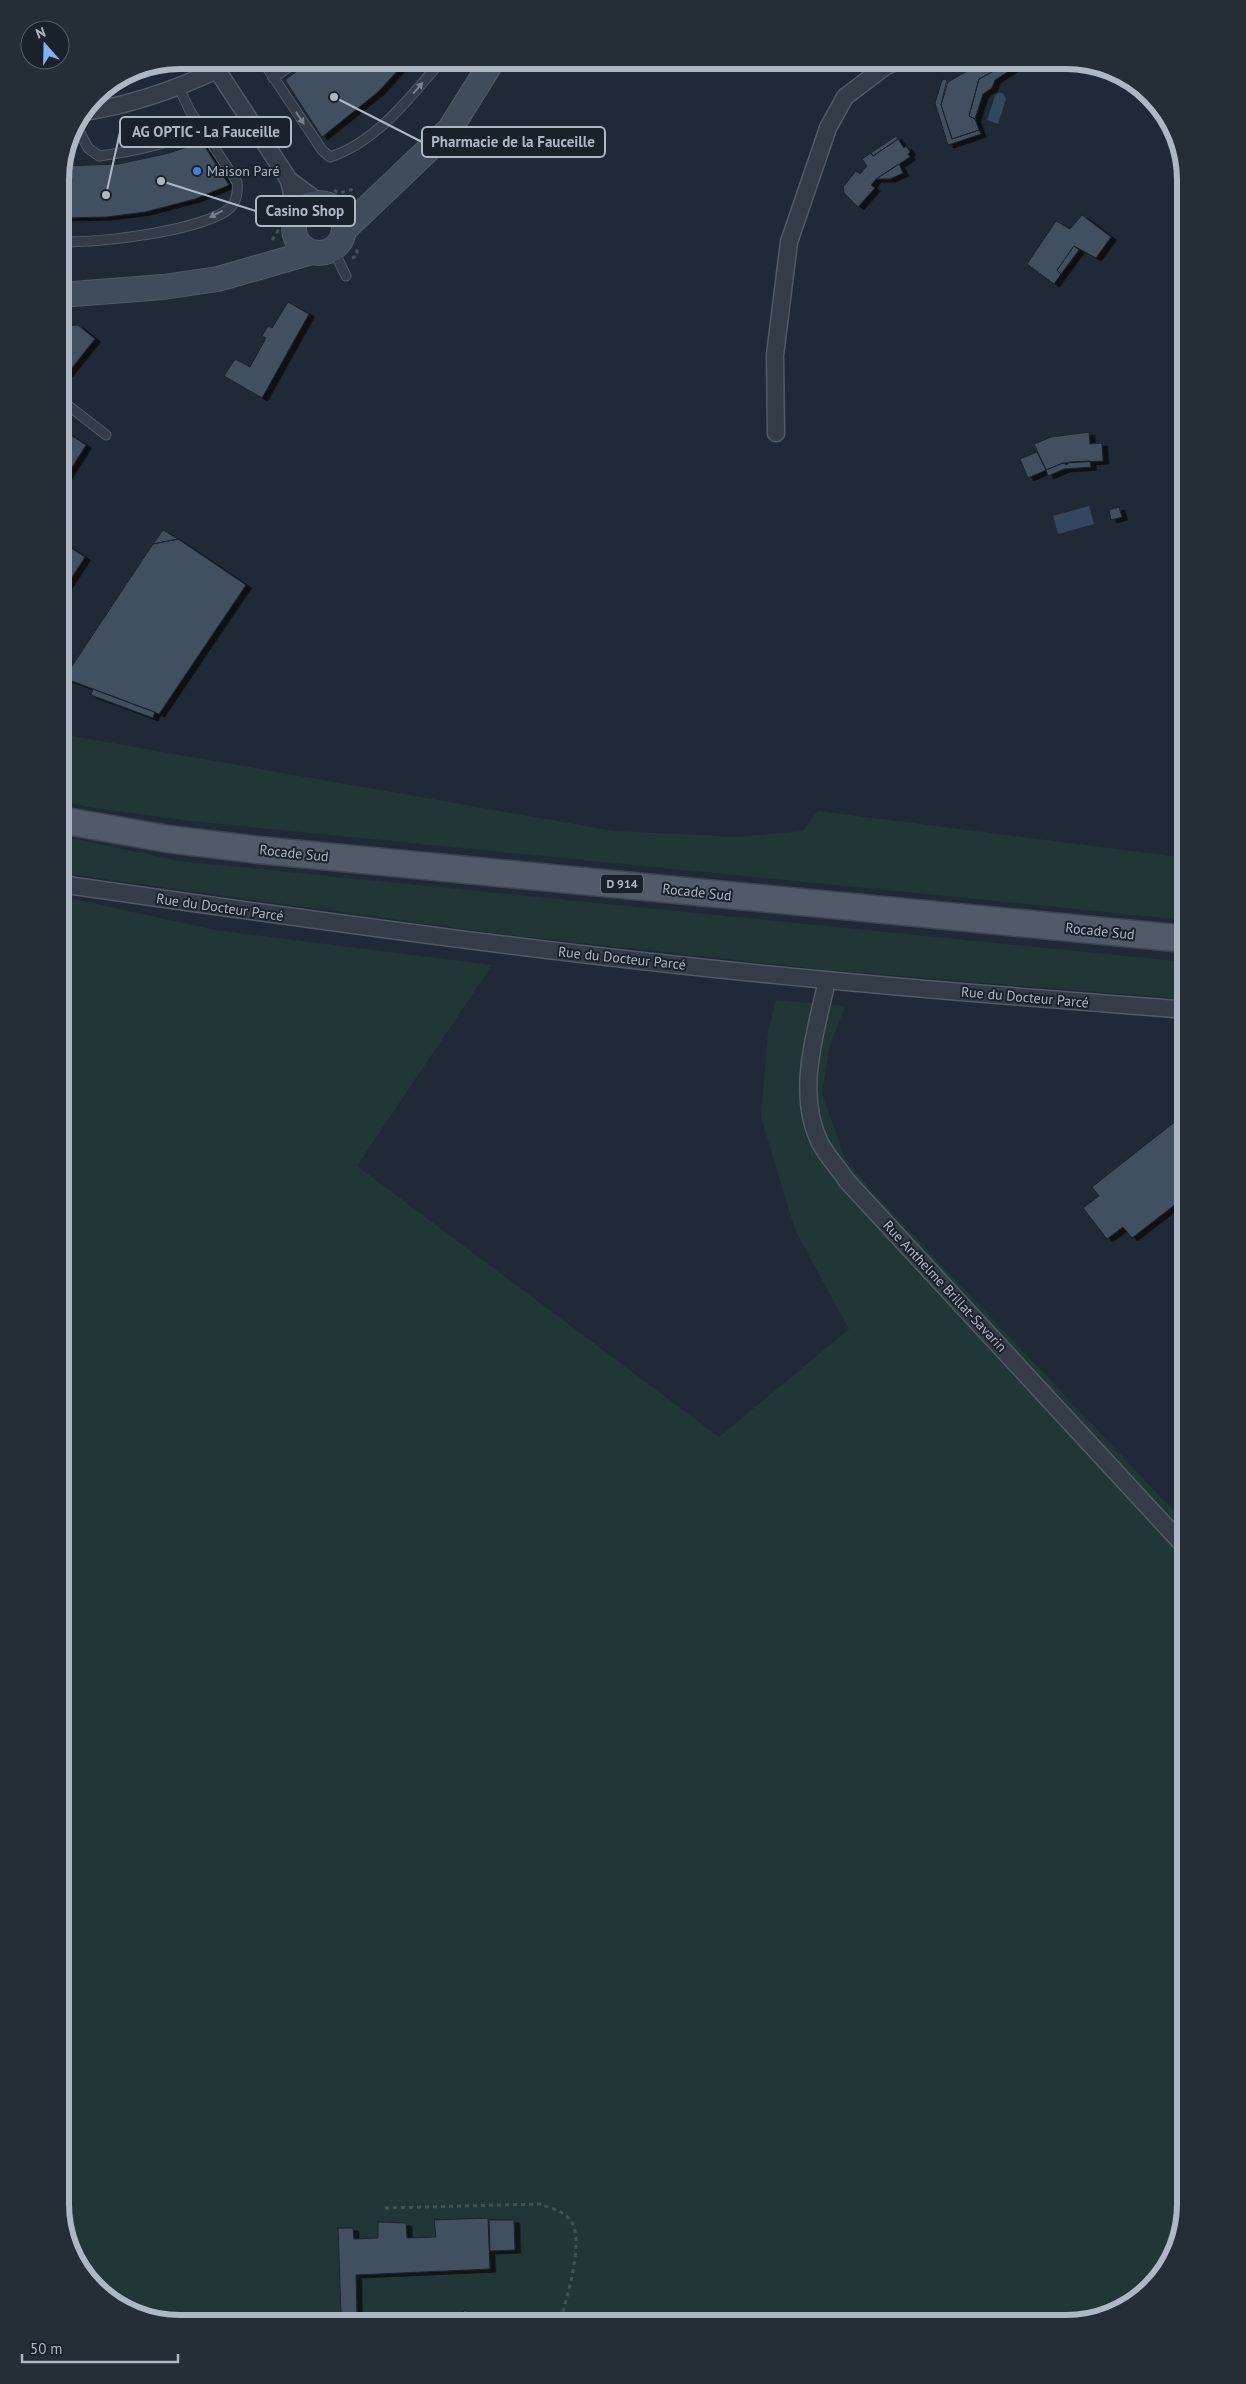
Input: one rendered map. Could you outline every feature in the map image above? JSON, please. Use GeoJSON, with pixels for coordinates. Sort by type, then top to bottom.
{"type":"FeatureCollection","features":[{"type":"Feature","properties":{"kind":"main road","name":"Rocade Sud"},"geometry":{"type":"LineString","coordinates":[[69,822],[168,839],[259,850],[1177,938]]}},
{"type":"Feature","properties":{"kind":"street"},"geometry":{"type":"LineString","coordinates":[[86,119],[179,88],[215,69]]}},
{"type":"Feature","properties":{"kind":"street"},"geometry":{"type":"LineString","coordinates":[[225,69],[289,180],[300,244],[330,244]]}},
{"type":"Feature","properties":{"kind":"street"},"geometry":{"type":"LineString","coordinates":[[69,294],[172,286],[218,279],[330,244],[450,129],[487,69]]}},
{"type":"Feature","properties":{"kind":"street"},"geometry":{"type":"LineString","coordinates":[[776,433],[775,355],[789,242],[828,128],[845,97],[882,69]]}},
{"type":"Feature","properties":{"kind":"street"},"geometry":{"type":"LineString","coordinates":[[255,268],[296,224],[306,207],[359,198],[402,176]]}},
{"type":"Feature","properties":{"kind":"street"},"geometry":{"type":"LineString","coordinates":[[289,180],[342,217],[330,244]]}},
{"type":"Feature","properties":{"kind":"street","name":"Rue du Docteur Parcé"},"geometry":{"type":"LineString","coordinates":[[69,885],[491,943],[826,980],[1177,1009]]}},
{"type":"Feature","properties":{"kind":"street","name":"Rue Anthelme Brillat-Savarin"},"geometry":{"type":"LineString","coordinates":[[826,980],[808,1067],[810,1107],[820,1143],[847,1180],[1177,1538]]}},
{"type":"Feature","properties":{"kind":"lane"},"geometry":{"type":"LineString","coordinates":[[268,69],[322,150],[330,156],[345,152],[370,135],[402,106],[434,69]]}},
{"type":"Feature","properties":{"kind":"lane"},"geometry":{"type":"LineString","coordinates":[[274,78],[286,69]]}},
{"type":"Feature","properties":{"kind":"lane"},"geometry":{"type":"LineString","coordinates":[[69,241],[114,239],[174,230],[207,219],[230,207],[238,194],[237,182],[179,88]]}},
{"type":"Feature","properties":{"kind":"lane"},"geometry":{"type":"LineString","coordinates":[[80,131],[88,148],[98,156],[142,150],[174,141],[203,129]]}},
{"type":"Feature","properties":{"kind":"lane"},"geometry":{"type":"LineString","coordinates":[[330,244],[346,276]]}},
{"type":"Feature","properties":{"kind":"lane"},"geometry":{"type":"LineString","coordinates":[[69,406],[106,435]]}},
{"type":"Feature","properties":{"kind":"path"},"geometry":{"type":"LineString","coordinates":[[385,2208],[540,2204],[558,2210],[571,2221],[576,2233],[571,2288],[562,2315]]}},
{"type":"Feature","properties":{"kind":"green space"},"geometry":{"type":"Polygon","coordinates":[[[69,736],[614,831],[739,837],[803,831],[818,811],[1177,857],[1177,919],[191,821],[88,807],[69,802],[69,736]]]}},
{"type":"Feature","properties":{"kind":"green space"},"geometry":{"type":"Polygon","coordinates":[[[69,838],[179,861],[1177,961],[1177,998],[828,970],[493,933],[69,873],[69,838]]]}},
{"type":"Feature","properties":{"kind":"green space"},"geometry":{"type":"Polygon","coordinates":[[[69,898],[215,930],[492,965],[357,1166],[719,1437],[849,1329],[795,1230],[761,1117],[768,1032],[776,1000],[845,1006],[829,1048],[822,1094],[845,1158],[871,1190],[1177,1514],[1177,2204],[1175,2226],[1171,2240],[1159,2266],[1139,2288],[1122,2300],[1109,2307],[1074,2315],[172,2315],[144,2309],[118,2297],[87,2266],[77,2247],[69,2212],[69,898]]]}},
{"type":"Feature","properties":{"kind":"water"},"geometry":{"type":"Polygon","coordinates":[[[998,93],[1003,93],[1006,99],[998,124],[987,120],[995,96],[998,93]]]}},
{"type":"Feature","properties":{"kind":"water"},"geometry":{"type":"Polygon","coordinates":[[[1089,506],[1094,524],[1058,534],[1053,516],[1089,506]]]}},
{"type":"Feature","properties":{"kind":"building"},"geometry":{"type":"Polygon","coordinates":[[[300,69],[399,69],[378,92],[322,137],[285,80],[300,69]]]}},
{"type":"Feature","properties":{"kind":"building"},"geometry":{"type":"Polygon","coordinates":[[[971,69],[997,69],[979,79],[969,116],[975,119],[979,130],[952,139],[941,105],[946,83],[971,69]]]}},
{"type":"Feature","properties":{"kind":"building"},"geometry":{"type":"Polygon","coordinates":[[[997,69],[1012,69],[995,80],[992,88],[983,94],[975,119],[969,116],[979,79],[997,69]]]}},
{"type":"Feature","properties":{"kind":"building"},"geometry":{"type":"Polygon","coordinates":[[[945,79],[948,82],[941,105],[952,139],[979,130],[981,134],[948,145],[935,103],[942,80],[945,79]]]}},
{"type":"Feature","properties":{"kind":"building"},"geometry":{"type":"Polygon","coordinates":[[[896,136],[898,139],[873,156],[871,153],[896,136]]]}},
{"type":"Feature","properties":{"kind":"building"},"geometry":{"type":"Polygon","coordinates":[[[898,139],[904,148],[906,146],[910,152],[908,154],[910,157],[876,179],[871,185],[875,188],[858,207],[844,193],[843,187],[856,171],[860,174],[867,166],[862,159],[871,153],[873,156],[898,139]]]}},
{"type":"Feature","properties":{"kind":"building"},"geometry":{"type":"Polygon","coordinates":[[[202,142],[229,185],[195,199],[145,212],[107,217],[69,218],[70,166],[119,164],[169,153],[202,142]]]}},
{"type":"Feature","properties":{"kind":"building"},"geometry":{"type":"Polygon","coordinates":[[[899,164],[903,173],[890,179],[876,179],[899,164]]]}},
{"type":"Feature","properties":{"kind":"building"},"geometry":{"type":"Polygon","coordinates":[[[1082,215],[1111,237],[1096,258],[1074,246],[1057,270],[1061,274],[1054,284],[1027,264],[1056,221],[1070,229],[1082,215]]]}},
{"type":"Feature","properties":{"kind":"building"},"geometry":{"type":"Polygon","coordinates":[[[1074,246],[1079,250],[1061,274],[1057,270],[1074,246]]]}},
{"type":"Feature","properties":{"kind":"building"},"geometry":{"type":"Polygon","coordinates":[[[288,302],[309,314],[262,398],[224,376],[235,359],[250,367],[266,338],[262,336],[268,326],[272,328],[288,302]]]}},
{"type":"Feature","properties":{"kind":"building"},"geometry":{"type":"Polygon","coordinates":[[[78,325],[95,339],[69,372],[69,326],[78,325]]]}},
{"type":"Feature","properties":{"kind":"building"},"geometry":{"type":"Polygon","coordinates":[[[1089,432],[1090,444],[1102,443],[1103,461],[1063,463],[1046,470],[1034,444],[1051,437],[1089,432]]]}},
{"type":"Feature","properties":{"kind":"building"},"geometry":{"type":"Polygon","coordinates":[[[69,434],[86,445],[69,472],[69,434]]]}},
{"type":"Feature","properties":{"kind":"building"},"geometry":{"type":"Polygon","coordinates":[[[1037,452],[1046,470],[1028,478],[1020,459],[1037,452]]]}},
{"type":"Feature","properties":{"kind":"building"},"geometry":{"type":"Polygon","coordinates":[[[1090,461],[1091,467],[1064,469],[1048,476],[1046,470],[1063,463],[1067,465],[1069,462],[1090,461]]]}},
{"type":"Feature","properties":{"kind":"building"},"geometry":{"type":"Polygon","coordinates":[[[1119,507],[1122,517],[1111,520],[1109,510],[1119,507]]]}},
{"type":"Feature","properties":{"kind":"building"},"geometry":{"type":"Polygon","coordinates":[[[163,530],[178,539],[153,544],[163,530]]]}},
{"type":"Feature","properties":{"kind":"building"},"geometry":{"type":"Polygon","coordinates":[[[178,539],[246,585],[159,714],[69,680],[69,670],[153,544],[178,539]]]}},
{"type":"Feature","properties":{"kind":"building"},"geometry":{"type":"Polygon","coordinates":[[[69,547],[85,557],[69,582],[69,547]]]}},
{"type":"Feature","properties":{"kind":"building"},"geometry":{"type":"Polygon","coordinates":[[[93,689],[155,712],[153,718],[91,695],[93,689]]]}},
{"type":"Feature","properties":{"kind":"building"},"geometry":{"type":"Polygon","coordinates":[[[1177,1120],[1177,1203],[1132,1238],[1123,1227],[1107,1239],[1083,1208],[1099,1196],[1092,1187],[1177,1120]]]}},
{"type":"Feature","properties":{"kind":"building"},"geometry":{"type":"Polygon","coordinates":[[[488,2218],[490,2269],[356,2275],[357,2315],[341,2315],[338,2228],[353,2228],[354,2239],[378,2238],[378,2222],[406,2223],[407,2238],[436,2237],[434,2220],[488,2218]]]}},
{"type":"Feature","properties":{"kind":"building"},"geometry":{"type":"Polygon","coordinates":[[[489,2220],[514,2220],[515,2250],[490,2251],[489,2220]]]}},
{"type":"Feature","properties":{"kind":"building"},"geometry":{"type":"Polygon","coordinates":[[[466,2310],[469,2315],[457,2315],[466,2310]]]}},
{"type":"Feature","properties":{"kind":"place","name":"Pharmacie de la Fauceille"},"geometry":{"type":"Point","coordinates":[334,97]}},
{"type":"Feature","properties":{"kind":"place","name":"Maison Paré"},"geometry":{"type":"Point","coordinates":[197,171]}},
{"type":"Feature","properties":{"kind":"place","name":"Casino Shop"},"geometry":{"type":"Point","coordinates":[161,181]}},
{"type":"Feature","properties":{"kind":"place","name":"AG OPTIC - La Fauceille"},"geometry":{"type":"Point","coordinates":[106,195]}}]}
